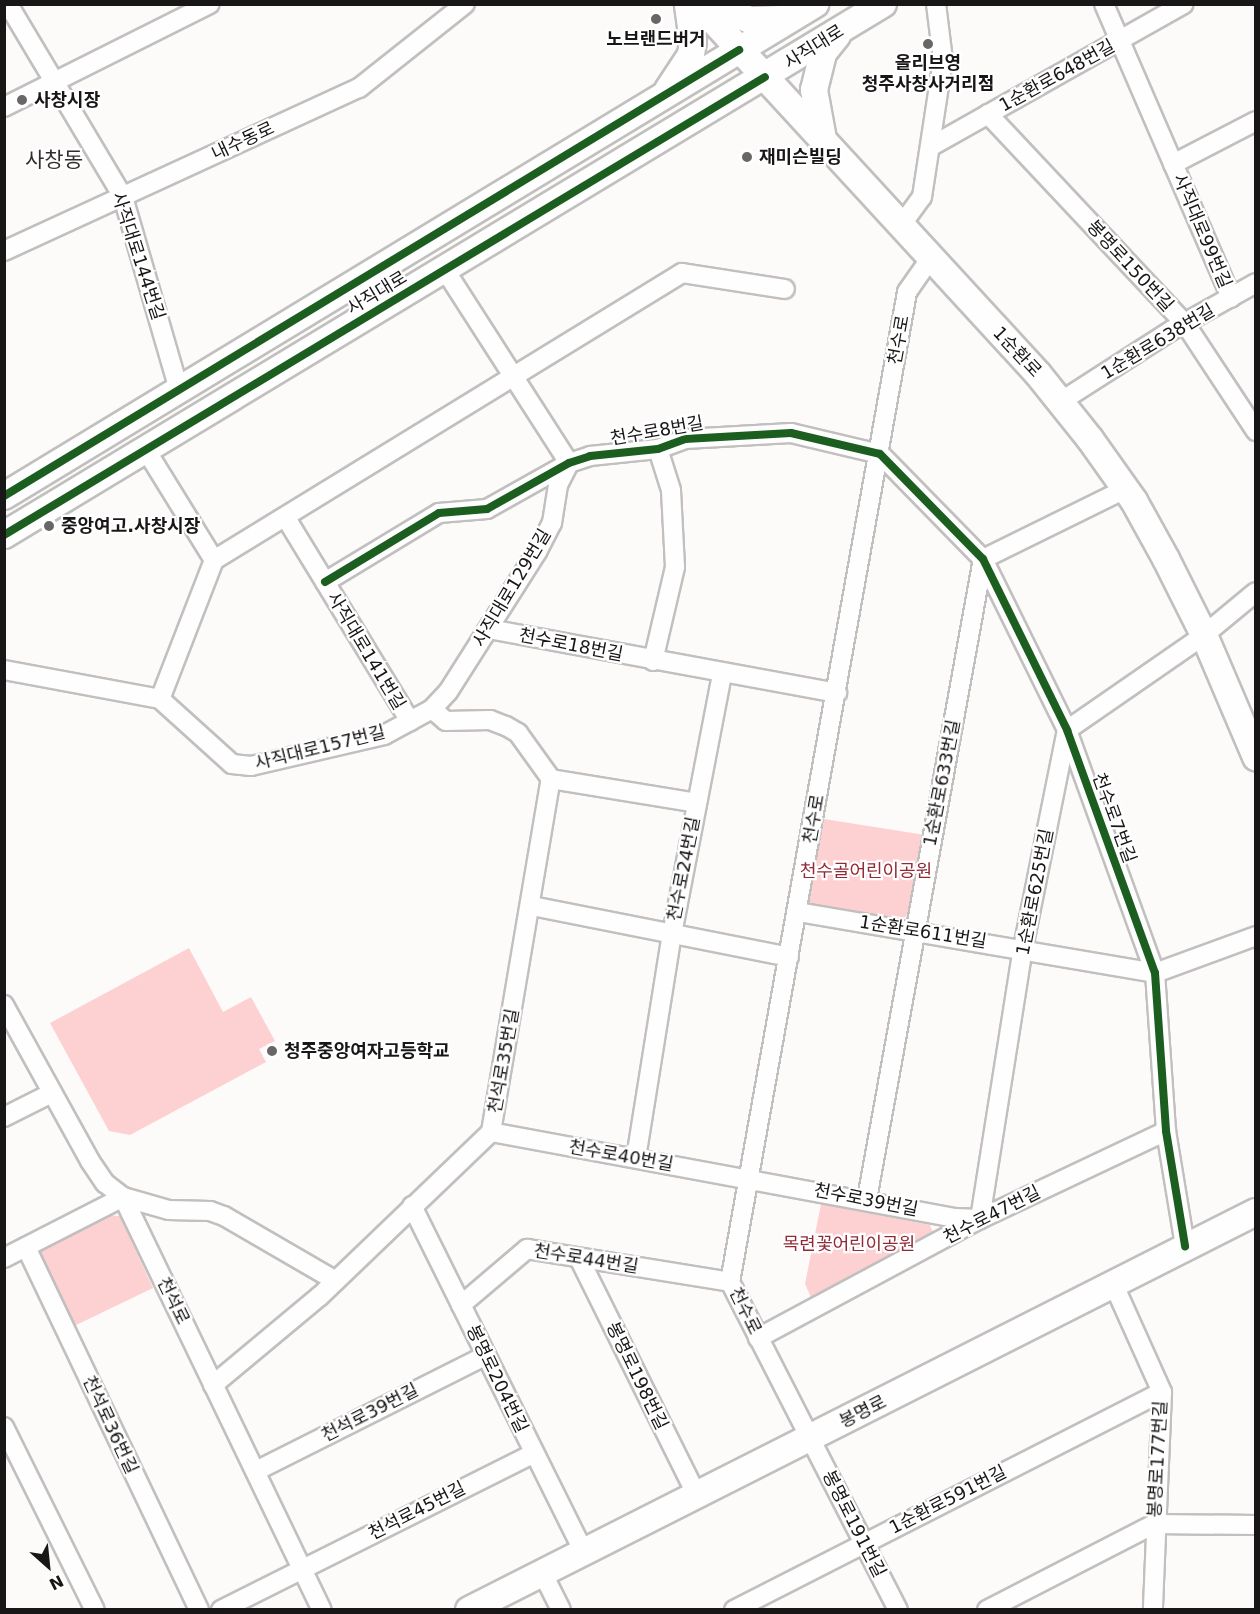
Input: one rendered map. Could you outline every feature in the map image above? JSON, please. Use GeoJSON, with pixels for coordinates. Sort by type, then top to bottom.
{"type":"FeatureCollection","features":[{"type":"Feature","properties":{"kind":"main road"},"geometry":{"type":"LineString","coordinates":[[663,96],[691,55],[693,41],[688,4]]}},
{"type":"Feature","properties":{"kind":"main road","name":"1순환로"},"geometry":{"type":"LineString","coordinates":[[698,4],[1060,402],[1125,489],[1204,635],[1256,757]]}},
{"type":"Feature","properties":{"kind":"main road"},"geometry":{"type":"LineString","coordinates":[[710,4],[750,20],[791,19]]}},
{"type":"Feature","properties":{"kind":"main road","name":"사직대로"},"geometry":{"type":"LineString","coordinates":[[4,496],[815,4]]}},
{"type":"Feature","properties":{"kind":"main road","name":"사직대로"},"geometry":{"type":"LineString","coordinates":[[4,535],[883,4]]}},
{"type":"Feature","properties":{"kind":"main road"},"geometry":{"type":"LineString","coordinates":[[825,145],[814,108],[816,72],[823,53],[852,23]]}},
{"type":"Feature","properties":{"kind":"main road","name":"봉명로"},"geometry":{"type":"LineString","coordinates":[[469,1610],[1256,1212]]}},
{"type":"Feature","properties":{"kind":"street","name":"사직대로144번길"},"geometry":{"type":"LineString","coordinates":[[8,4],[123,197],[179,390]]}},
{"type":"Feature","properties":{"kind":"street"},"geometry":{"type":"LineString","coordinates":[[4,107],[210,4]]}},
{"type":"Feature","properties":{"kind":"street","name":"내수동로"},"geometry":{"type":"LineString","coordinates":[[4,251],[359,88],[465,4]]}},
{"type":"Feature","properties":{"kind":"street"},"geometry":{"type":"LineString","coordinates":[[900,226],[922,197],[943,60],[936,4]]}},
{"type":"Feature","properties":{"kind":"street","name":"사직대로99번길"},"geometry":{"type":"LineString","coordinates":[[1104,4],[1231,298]]}},
{"type":"Feature","properties":{"kind":"street","name":"1순환로648번길"},"geometry":{"type":"LineString","coordinates":[[930,147],[1184,4]]}},
{"type":"Feature","properties":{"kind":"street","name":"봉명로150번길"},"geometry":{"type":"LineString","coordinates":[[988,114],[1186,325],[1249,406],[1256,431]]}},
{"type":"Feature","properties":{"kind":"street","name":"사직대로99번길"},"geometry":{"type":"LineString","coordinates":[[1173,164],[1256,121]]}},
{"type":"Feature","properties":{"kind":"street","name":"천수로"},"geometry":{"type":"LineString","coordinates":[[811,1438],[730,1282],[751,1180],[907,291],[930,259]]}},
{"type":"Feature","properties":{"kind":"street"},"geometry":{"type":"LineString","coordinates":[[445,270],[515,375],[569,464]]}},
{"type":"Feature","properties":{"kind":"street"},"geometry":{"type":"LineString","coordinates":[[4,670],[160,699],[214,560],[286,518],[682,273],[785,289]]}},
{"type":"Feature","properties":{"kind":"street","name":"1순환로638번길"},"geometry":{"type":"LineString","coordinates":[[1060,402],[1256,283]]}},
{"type":"Feature","properties":{"kind":"street","name":"천수로8번길"},"geometry":{"type":"LineString","coordinates":[[325,582],[439,513],[488,509],[569,464],[590,456],[658,449],[685,439],[791,433],[855,445],[880,454]]}},
{"type":"Feature","properties":{"kind":"street","name":"천수로8번길"},"geometry":{"type":"LineString","coordinates":[[653,661],[675,567],[671,490],[658,449]]}},
{"type":"Feature","properties":{"kind":"street"},"geometry":{"type":"LineString","coordinates":[[146,450],[214,560]]}},
{"type":"Feature","properties":{"kind":"street","name":"천수로7번길"},"geometry":{"type":"LineString","coordinates":[[880,454],[982,559],[1067,730],[1155,973],[1166,1131],[1185,1246]]}},
{"type":"Feature","properties":{"kind":"street","name":"사직대로129번길"},"geometry":{"type":"LineString","coordinates":[[410,721],[432,709],[489,629],[552,523],[558,485],[569,464]]}},
{"type":"Feature","properties":{"kind":"street"},"geometry":{"type":"LineString","coordinates":[[982,559],[1125,489]]}},
{"type":"Feature","properties":{"kind":"street","name":"사직대로141번길"},"geometry":{"type":"LineString","coordinates":[[286,518],[410,721]]}},
{"type":"Feature","properties":{"kind":"street","name":"1순환로633번길"},"geometry":{"type":"LineString","coordinates":[[867,1199],[913,930],[982,559]]}},
{"type":"Feature","properties":{"kind":"street"},"geometry":{"type":"LineString","coordinates":[[1067,730],[1204,635],[1256,592]]}},
{"type":"Feature","properties":{"kind":"street","name":"천수로18번길"},"geometry":{"type":"LineString","coordinates":[[489,629],[722,674],[837,693]]}},
{"type":"Feature","properties":{"kind":"street"},"geometry":{"type":"LineString","coordinates":[[697,803],[722,674]]}},
{"type":"Feature","properties":{"kind":"street","name":"사직대로157번길"},"geometry":{"type":"LineString","coordinates":[[160,699],[232,764],[251,766],[384,735],[410,721]]}},
{"type":"Feature","properties":{"kind":"street"},"geometry":{"type":"LineString","coordinates":[[432,709],[446,721],[490,720],[518,733],[551,779]]}},
{"type":"Feature","properties":{"kind":"street","name":"1순환로625번길"},"geometry":{"type":"LineString","coordinates":[[981,1219],[1023,948],[1067,730]]}},
{"type":"Feature","properties":{"kind":"street","name":"천수로24번길"},"geometry":{"type":"LineString","coordinates":[[551,779],[697,803],[672,934],[636,1158]]}},
{"type":"Feature","properties":{"kind":"street","name":"천석로35번길"},"geometry":{"type":"LineString","coordinates":[[213,1385],[336,1281],[491,1132],[532,906],[551,779]]}},
{"type":"Feature","properties":{"kind":"street"},"geometry":{"type":"LineString","coordinates":[[532,906],[789,957]]}},
{"type":"Feature","properties":{"kind":"street","name":"1순환로611번길"},"geometry":{"type":"LineString","coordinates":[[798,912],[1023,948],[1155,973]]}},
{"type":"Feature","properties":{"kind":"street"},"geometry":{"type":"LineString","coordinates":[[1155,973],[1256,936]]}},
{"type":"Feature","properties":{"kind":"street","name":"천석로"},"geometry":{"type":"LineString","coordinates":[[4,1005],[90,1161],[105,1183],[123,1197],[322,1610]]}},
{"type":"Feature","properties":{"kind":"street"},"geometry":{"type":"LineString","coordinates":[[4,1118],[52,1094]]}},
{"type":"Feature","properties":{"kind":"street","name":"천수로47번길"},"geometry":{"type":"LineString","coordinates":[[758,1338],[981,1219],[1166,1131]]}},
{"type":"Feature","properties":{"kind":"street","name":"천수로40번길"},"geometry":{"type":"LineString","coordinates":[[491,1132],[751,1180]]}},
{"type":"Feature","properties":{"kind":"street","name":"천수로39번길"},"geometry":{"type":"LineString","coordinates":[[751,1180],[867,1199],[955,1218],[981,1219]]}},
{"type":"Feature","properties":{"kind":"street"},"geometry":{"type":"LineString","coordinates":[[4,1258],[123,1197],[169,1210],[210,1211],[224,1216],[336,1281]]}},
{"type":"Feature","properties":{"kind":"street","name":"봉명로204번길"},"geometry":{"type":"LineString","coordinates":[[412,1206],[533,1454],[584,1551]]}},
{"type":"Feature","properties":{"kind":"street","name":"천석로36번길"},"geometry":{"type":"LineString","coordinates":[[27,1247],[199,1610]]}},
{"type":"Feature","properties":{"kind":"street","name":"천수로44번길"},"geometry":{"type":"LineString","coordinates":[[461,1305],[526,1248],[730,1282]]}},
{"type":"Feature","properties":{"kind":"street","name":"봉명로198번길"},"geometry":{"type":"LineString","coordinates":[[579,1258],[696,1494]]}},
{"type":"Feature","properties":{"kind":"street","name":"봉명로177번길"},"geometry":{"type":"LineString","coordinates":[[1113,1283],[1162,1392],[1154,1524],[1153,1610]]}},
{"type":"Feature","properties":{"kind":"street","name":"천석로39번길"},"geometry":{"type":"LineString","coordinates":[[255,1471],[485,1356]]}},
{"type":"Feature","properties":{"kind":"street","name":"1순환로591번길"},"geometry":{"type":"LineString","coordinates":[[734,1610],[1162,1392]]}},
{"type":"Feature","properties":{"kind":"street"},"geometry":{"type":"LineString","coordinates":[[4,1427],[95,1610]]}},
{"type":"Feature","properties":{"kind":"street","name":"봉명로191번길"},"geometry":{"type":"LineString","coordinates":[[811,1438],[898,1610]]}},
{"type":"Feature","properties":{"kind":"street","name":"천석로45번길"},"geometry":{"type":"LineString","coordinates":[[221,1610],[533,1454]]}},
{"type":"Feature","properties":{"kind":"street"},"geometry":{"type":"LineString","coordinates":[[987,1610],[1154,1524],[1256,1525]]}},
{"type":"Feature","properties":{"kind":"street"},"geometry":{"type":"LineString","coordinates":[[542,1572],[561,1610]]}},
{"type":"Feature","properties":{"kind":"green space","name":"천수골어린이공원"},"geometry":{"type":"Polygon","coordinates":[[[824,819],[925,835],[909,914],[900,921],[812,908],[807,902],[824,819]]]}},
{"type":"Feature","properties":{"kind":"green space"},"geometry":{"type":"Polygon","coordinates":[[[189,948],[223,1012],[251,997],[275,1041],[259,1049],[266,1062],[130,1135],[109,1131],[50,1023],[189,948]]]}},
{"type":"Feature","properties":{"kind":"green space","name":"목련꽃어린이공원"},"geometry":{"type":"Polygon","coordinates":[[[821,1204],[930,1225],[934,1236],[813,1302],[805,1284],[821,1204]]]}},
{"type":"Feature","properties":{"kind":"green space"},"geometry":{"type":"Polygon","coordinates":[[[106,1215],[120,1216],[153,1288],[70,1328],[40,1263],[40,1251],[106,1215]]]}},
{"type":"Feature","properties":{"kind":"cycle path"},"geometry":{"type":"LineString","coordinates":[[4,496],[739,50]]}},
{"type":"Feature","properties":{"kind":"cycle path"},"geometry":{"type":"LineString","coordinates":[[4,535],[765,77]]}},
{"type":"Feature","properties":{"kind":"cycle path"},"geometry":{"type":"LineString","coordinates":[[325,582],[439,513],[487,509],[569,463],[590,456],[658,449],[685,439],[791,433],[880,454],[983,559],[1067,730],[1155,973],[1166,1131],[1185,1246]]}},
{"type":"Feature","properties":{"kind":"place","name":"노브랜드버거"},"geometry":{"type":"Point","coordinates":[656,19]}},
{"type":"Feature","properties":{"kind":"place","name":"올리브영 청주사창사거리점"},"geometry":{"type":"Point","coordinates":[928,44]}},
{"type":"Feature","properties":{"kind":"place","name":"사창시장"},"geometry":{"type":"Point","coordinates":[22,100]}},
{"type":"Feature","properties":{"kind":"place","name":"재미슨빌딩"},"geometry":{"type":"Point","coordinates":[747,157]}},
{"type":"Feature","properties":{"kind":"place","name":"중앙여고.사창시장"},"geometry":{"type":"Point","coordinates":[49,526]}},
{"type":"Feature","properties":{"kind":"place","name":"청주중앙여자고등학교"},"geometry":{"type":"Point","coordinates":[272,1051]}},
{"type":"Feature","properties":{"kind":"district","name":"사창동"},"geometry":{"type":"Point","coordinates":[54,160]}}]}
